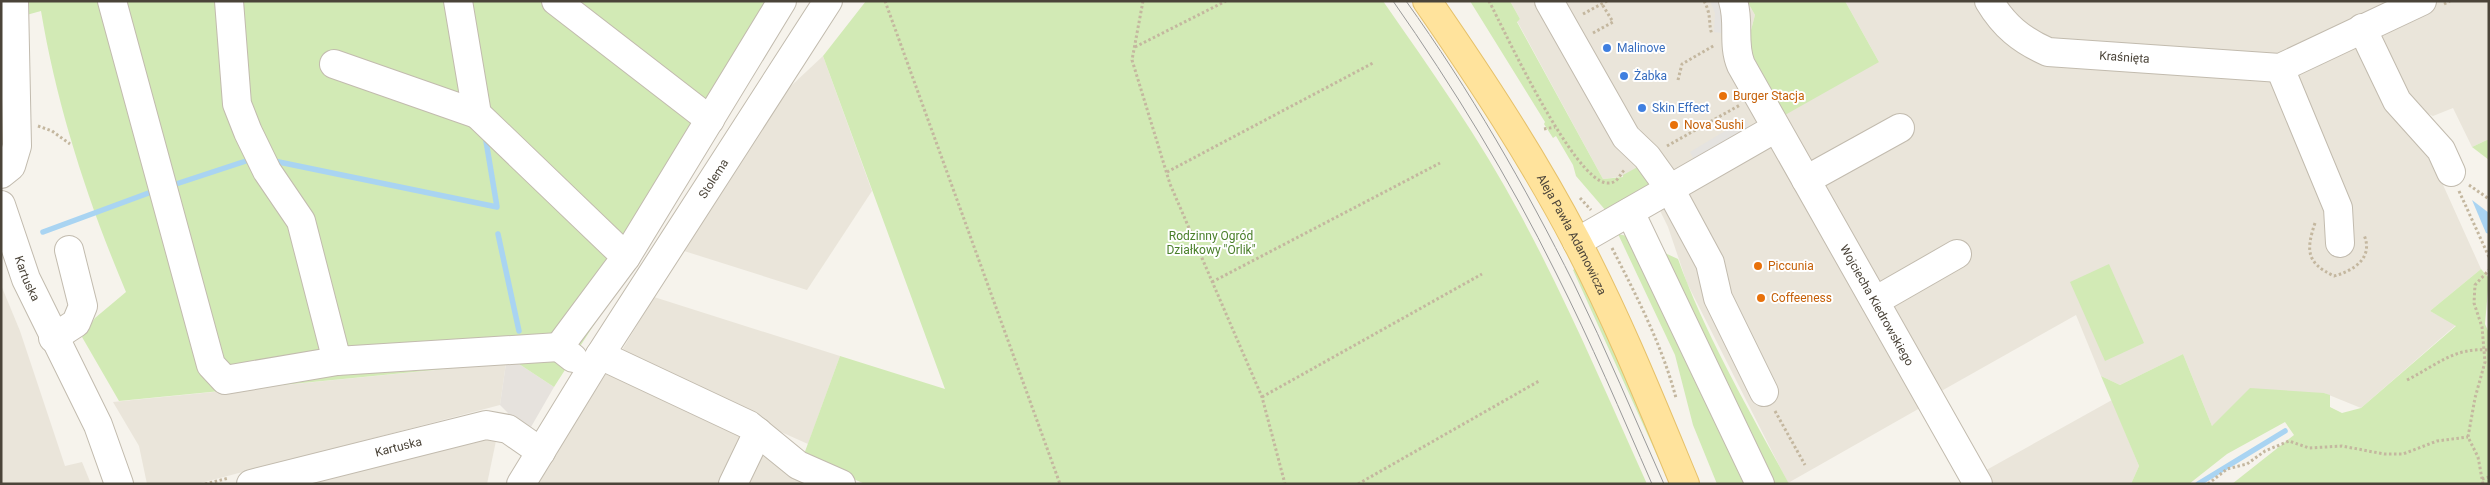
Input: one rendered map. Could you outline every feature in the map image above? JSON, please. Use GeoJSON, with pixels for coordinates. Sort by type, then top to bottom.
{"type":"FeatureCollection","features":[{"type":"Feature","properties":{"kind":"main road","name":"Aleja Pawła Adamowicza"},"geometry":{"type":"LineString","coordinates":[[1427,1],[1492,96],[1577,242],[1626,342],[1685,484]]}},
{"type":"Feature","properties":{"kind":"street"},"geometry":{"type":"LineString","coordinates":[[1,174],[11,166],[16,157],[10,117],[14,1]]}},
{"type":"Feature","properties":{"kind":"street"},"geometry":{"type":"LineString","coordinates":[[112,1],[211,365],[225,380],[336,361],[566,352],[710,120],[770,6]]}},
{"type":"Feature","properties":{"kind":"street"},"geometry":{"type":"LineString","coordinates":[[229,1],[237,104],[267,171],[301,221],[336,361]]}},
{"type":"Feature","properties":{"kind":"street"},"geometry":{"type":"LineString","coordinates":[[458,1],[477,114]]}},
{"type":"Feature","properties":{"kind":"street"},"geometry":{"type":"LineString","coordinates":[[556,1],[710,120]]}},
{"type":"Feature","properties":{"kind":"street","name":"Stolema"},"geometry":{"type":"LineString","coordinates":[[521,484],[600,355],[828,1]]}},
{"type":"Feature","properties":{"kind":"street"},"geometry":{"type":"LineString","coordinates":[[1549,1],[1626,137],[1647,157],[1670,189],[1710,263],[1718,298],[1764,392]]}},
{"type":"Feature","properties":{"kind":"street","name":"Wojciecha Kiedrowskiego"},"geometry":{"type":"LineString","coordinates":[[1733,1],[1738,57],[1776,128],[1978,484]]}},
{"type":"Feature","properties":{"kind":"street","name":"Kraśnięta"},"geometry":{"type":"LineString","coordinates":[[1990,1],[1999,18],[2016,35],[2048,52],[2280,68],[2362,28],[2432,3]]}},
{"type":"Feature","properties":{"kind":"street"},"geometry":{"type":"LineString","coordinates":[[2362,28],[2397,101],[2441,150],[2451,172]]}},
{"type":"Feature","properties":{"kind":"street"},"geometry":{"type":"LineString","coordinates":[[334,64],[477,114],[626,257]]}},
{"type":"Feature","properties":{"kind":"street"},"geometry":{"type":"LineString","coordinates":[[2280,68],[2351,238]]}},
{"type":"Feature","properties":{"kind":"street"},"geometry":{"type":"LineString","coordinates":[[1577,242],[1776,128]]}},
{"type":"Feature","properties":{"kind":"street"},"geometry":{"type":"LineString","coordinates":[[1806,180],[1900,128]]}},
{"type":"Feature","properties":{"kind":"street","name":"Kartuska"},"geometry":{"type":"LineString","coordinates":[[1,205],[26,279],[53,338],[98,425],[119,484]]}},
{"type":"Feature","properties":{"kind":"street"},"geometry":{"type":"LineString","coordinates":[[1630,212],[1760,484]]}},
{"type":"Feature","properties":{"kind":"street"},"geometry":{"type":"LineString","coordinates":[[53,338],[76,323],[83,306],[69,250]]}},
{"type":"Feature","properties":{"kind":"street"},"geometry":{"type":"LineString","coordinates":[[1875,301],[1957,254]]}},
{"type":"Feature","properties":{"kind":"street"},"geometry":{"type":"LineString","coordinates":[[600,355],[749,425],[798,465],[841,484]]}},
{"type":"Feature","properties":{"kind":"street","name":"Kartuska"},"geometry":{"type":"LineString","coordinates":[[250,484],[486,425],[508,429],[541,452]]}},
{"type":"Feature","properties":{"kind":"street"},"geometry":{"type":"LineString","coordinates":[[733,484],[758,432]]}},
{"type":"Feature","properties":{"kind":"path"},"geometry":{"type":"LineString","coordinates":[[885,1],[1060,484]]}},
{"type":"Feature","properties":{"kind":"path"},"geometry":{"type":"LineString","coordinates":[[1143,1],[1132,60],[1167,172],[1262,397],[1285,484]]}},
{"type":"Feature","properties":{"kind":"path"},"geometry":{"type":"LineString","coordinates":[[1134,47],[1226,1]]}},
{"type":"Feature","properties":{"kind":"path"},"geometry":{"type":"LineString","coordinates":[[1489,1],[1555,127],[1592,176],[1605,183],[1612,183],[1623,175],[1623,170]]}},
{"type":"Feature","properties":{"kind":"path"},"geometry":{"type":"LineString","coordinates":[[2432,3],[2450,1]]}},
{"type":"Feature","properties":{"kind":"path"},"geometry":{"type":"LineString","coordinates":[[1573,44],[1613,22],[1602,4]]}},
{"type":"Feature","properties":{"kind":"path"},"geometry":{"type":"LineString","coordinates":[[1678,80],[1682,64],[1718,44]]}},
{"type":"Feature","properties":{"kind":"path"},"geometry":{"type":"LineString","coordinates":[[1167,172],[1373,63]]}},
{"type":"Feature","properties":{"kind":"path"},"geometry":{"type":"LineString","coordinates":[[1662,149],[1745,102]]}},
{"type":"Feature","properties":{"kind":"path"},"geometry":{"type":"LineString","coordinates":[[10,117],[52,131],[70,144]]}},
{"type":"Feature","properties":{"kind":"path"},"geometry":{"type":"LineString","coordinates":[[1544,129],[1555,127]]}},
{"type":"Feature","properties":{"kind":"path"},"geometry":{"type":"LineString","coordinates":[[1212,282],[1440,163]]}},
{"type":"Feature","properties":{"kind":"path"},"geometry":{"type":"LineString","coordinates":[[2451,172],[2489,257]]}},
{"type":"Feature","properties":{"kind":"path"},"geometry":{"type":"LineString","coordinates":[[2318,215],[2308,242],[2310,255],[2316,265],[2334,276],[2348,272],[2360,263],[2366,253],[2366,242],[2351,238]]}},
{"type":"Feature","properties":{"kind":"path"},"geometry":{"type":"LineString","coordinates":[[2483,484],[2478,457],[2468,437],[2474,398],[2487,361],[2482,327],[2474,303],[2475,285],[2489,270]]}},
{"type":"Feature","properties":{"kind":"path"},"geometry":{"type":"LineString","coordinates":[[1262,397],[1482,274]]}},
{"type":"Feature","properties":{"kind":"path"},"geometry":{"type":"LineString","coordinates":[[2407,380],[2456,353],[2469,349],[2486,350]]}},
{"type":"Feature","properties":{"kind":"path"},"geometry":{"type":"LineString","coordinates":[[1358,484],[1539,381]]}},
{"type":"Feature","properties":{"kind":"path"},"geometry":{"type":"LineString","coordinates":[[1764,392],[1805,465]]}},
{"type":"Feature","properties":{"kind":"path"},"geometry":{"type":"LineString","coordinates":[[2208,484],[2227,469],[2247,464],[2265,451],[2289,441],[2309,448],[2342,446],[2384,454],[2403,454],[2437,441],[2468,437]]}},
{"type":"Feature","properties":{"kind":"path"},"geometry":{"type":"LineString","coordinates":[[2482,479],[2489,477]]}},
{"type":"Feature","properties":{"kind":"shaded area"},"geometry":{"type":"Polygon","coordinates":[[[1510,1],[1747,1],[1755,15],[1747,45],[1879,62],[1845,1],[2489,1],[2489,139],[2472,147],[2453,108],[2433,116],[2407,105],[2481,269],[2430,311],[2456,325],[2361,408],[2324,393],[2212,426],[2183,354],[2120,385],[2101,376],[2076,315],[1936,394],[1981,473],[2112,400],[2139,466],[2131,484],[1963,484],[1920,408],[1788,483],[1687,283],[1668,227],[1642,174],[1603,179],[1517,21],[1520,19],[1510,1]]]}},
{"type":"Feature","properties":{"kind":"shaded area"},"geometry":{"type":"Polygon","coordinates":[[[1710,1],[1728,1],[1728,34],[1714,32],[1715,13],[1710,1]]]}},
{"type":"Feature","properties":{"kind":"shaded area"},"geometry":{"type":"Polygon","coordinates":[[[823,56],[872,191],[807,290],[681,250],[776,100],[823,56]]]}},
{"type":"Feature","properties":{"kind":"shaded area"},"geometry":{"type":"Polygon","coordinates":[[[1745,119],[1753,134],[1697,165],[1690,152],[1745,119]]]}},
{"type":"Feature","properties":{"kind":"shaded area"},"geometry":{"type":"Polygon","coordinates":[[[1,285],[20,331],[65,466],[82,462],[91,484],[1,484],[1,285]]]}},
{"type":"Feature","properties":{"kind":"shaded area"},"geometry":{"type":"Polygon","coordinates":[[[654,297],[840,356],[808,444],[621,361],[619,355],[654,297]]]}},
{"type":"Feature","properties":{"kind":"shaded area"},"geometry":{"type":"Polygon","coordinates":[[[516,362],[554,387],[531,427],[509,414],[500,405],[506,363],[516,362]]]}},
{"type":"Feature","properties":{"kind":"shaded area"},"geometry":{"type":"Polygon","coordinates":[[[506,363],[500,405],[197,484],[147,484],[139,446],[113,402],[506,363]]]}},
{"type":"Feature","properties":{"kind":"shaded area"},"geometry":{"type":"Polygon","coordinates":[[[612,372],[747,431],[722,484],[536,484],[606,374],[612,372]]]}},
{"type":"Feature","properties":{"kind":"shaded area"},"geometry":{"type":"Polygon","coordinates":[[[497,436],[487,484],[309,484],[497,436]]]}},
{"type":"Feature","properties":{"kind":"shaded area"},"geometry":{"type":"Polygon","coordinates":[[[743,445],[828,484],[725,484],[743,445]]]}},
{"type":"Feature","properties":{"kind":"green space"},"geometry":{"type":"Polygon","coordinates":[[[1,1],[797,1],[674,200],[554,387],[516,362],[119,401],[82,337],[95,318],[126,292],[99,224],[75,154],[56,83],[41,11],[1,22],[1,1]]]}},
{"type":"Feature","properties":{"kind":"green space","name":"Rodzinny Ogród Działkowy \"Orlik\""},"geometry":{"type":"Polygon","coordinates":[[[866,1],[1383,1],[1472,132],[1505,186],[1570,314],[1647,484],[865,484],[803,457],[840,356],[945,389],[823,56],[866,1]]]}},
{"type":"Feature","properties":{"kind":"green space"},"geometry":{"type":"Polygon","coordinates":[[[1470,1],[1510,1],[1520,19],[1517,22],[1603,179],[1623,177],[1623,175],[1643,164],[1653,186],[1607,212],[1576,176],[1573,165],[1556,136],[1553,138],[1544,124],[1545,122],[1470,1]]]}},
{"type":"Feature","properties":{"kind":"green space"},"geometry":{"type":"Polygon","coordinates":[[[1747,1],[1845,1],[1879,62],[1785,115],[1747,45],[1755,15],[1747,1]]]}},
{"type":"Feature","properties":{"kind":"green space"},"geometry":{"type":"Polygon","coordinates":[[[2489,139],[2489,160],[2472,147],[2489,139]]]}},
{"type":"Feature","properties":{"kind":"green space"},"geometry":{"type":"Polygon","coordinates":[[[1618,234],[1627,236],[1751,484],[1717,484],[1693,425],[1675,355],[1618,234]]]}},
{"type":"Feature","properties":{"kind":"green space"},"geometry":{"type":"Polygon","coordinates":[[[1654,248],[1678,259],[1715,345],[1789,484],[1775,484],[1654,248]]]}},
{"type":"Feature","properties":{"kind":"green space"},"geometry":{"type":"Polygon","coordinates":[[[2109,264],[2144,343],[2105,361],[2070,282],[2109,264]]]}},
{"type":"Feature","properties":{"kind":"green space"},"geometry":{"type":"Polygon","coordinates":[[[1576,268],[1607,329],[1670,484],[1573,270],[1576,268]]]}},
{"type":"Feature","properties":{"kind":"green space"},"geometry":{"type":"Polygon","coordinates":[[[2481,269],[2489,278],[2485,324],[2489,333],[2489,484],[2232,484],[2294,435],[2285,422],[2227,454],[2189,484],[2131,484],[2139,466],[2101,376],[2120,385],[2183,354],[2212,426],[2250,388],[2324,393],[2330,395],[2330,407],[2342,413],[2361,408],[2456,326],[2430,311],[2481,269]]]}},
{"type":"Feature","properties":{"kind":"water"},"geometry":{"type":"Polygon","coordinates":[[[2472,200],[2489,213],[2489,234],[2486,233],[2472,200]]]}},
{"type":"Feature","properties":{"kind":"waterway"},"geometry":{"type":"LineString","coordinates":[[274,161],[497,207],[485,135]]}},
{"type":"Feature","properties":{"kind":"waterway"},"geometry":{"type":"LineString","coordinates":[[173,185],[252,159]]}},
{"type":"Feature","properties":{"kind":"waterway"},"geometry":{"type":"LineString","coordinates":[[43,232],[154,191]]}},
{"type":"Feature","properties":{"kind":"waterway"},"geometry":{"type":"LineString","coordinates":[[498,234],[519,331]]}},
{"type":"Feature","properties":{"kind":"waterway"},"geometry":{"type":"LineString","coordinates":[[2198,484],[2285,431]]}},
{"type":"Feature","properties":{"kind":"tram line"},"geometry":{"type":"LineString","coordinates":[[1393,1],[1438,67],[1480,134],[1538,238],[1581,325],[1652,484]]}},
{"type":"Feature","properties":{"kind":"tram line"},"geometry":{"type":"LineString","coordinates":[[1406,1],[1430,35],[1496,139],[1536,211],[1609,358],[1664,484]]}},
{"type":"Feature","properties":{"kind":"place","name":"Malinove"},"geometry":{"type":"Point","coordinates":[1607,48]}},
{"type":"Feature","properties":{"kind":"place","name":"Żabka"},"geometry":{"type":"Point","coordinates":[1624,76]}},
{"type":"Feature","properties":{"kind":"place","name":"Burger Stacja"},"geometry":{"type":"Point","coordinates":[1723,96]}},
{"type":"Feature","properties":{"kind":"place","name":"Skin Effect"},"geometry":{"type":"Point","coordinates":[1642,108]}},
{"type":"Feature","properties":{"kind":"place","name":"Nova Sushi"},"geometry":{"type":"Point","coordinates":[1674,125]}},
{"type":"Feature","properties":{"kind":"place","name":"Piccunia"},"geometry":{"type":"Point","coordinates":[1758,266]}},
{"type":"Feature","properties":{"kind":"place","name":"Coffeeness"},"geometry":{"type":"Point","coordinates":[1761,298]}}]}
